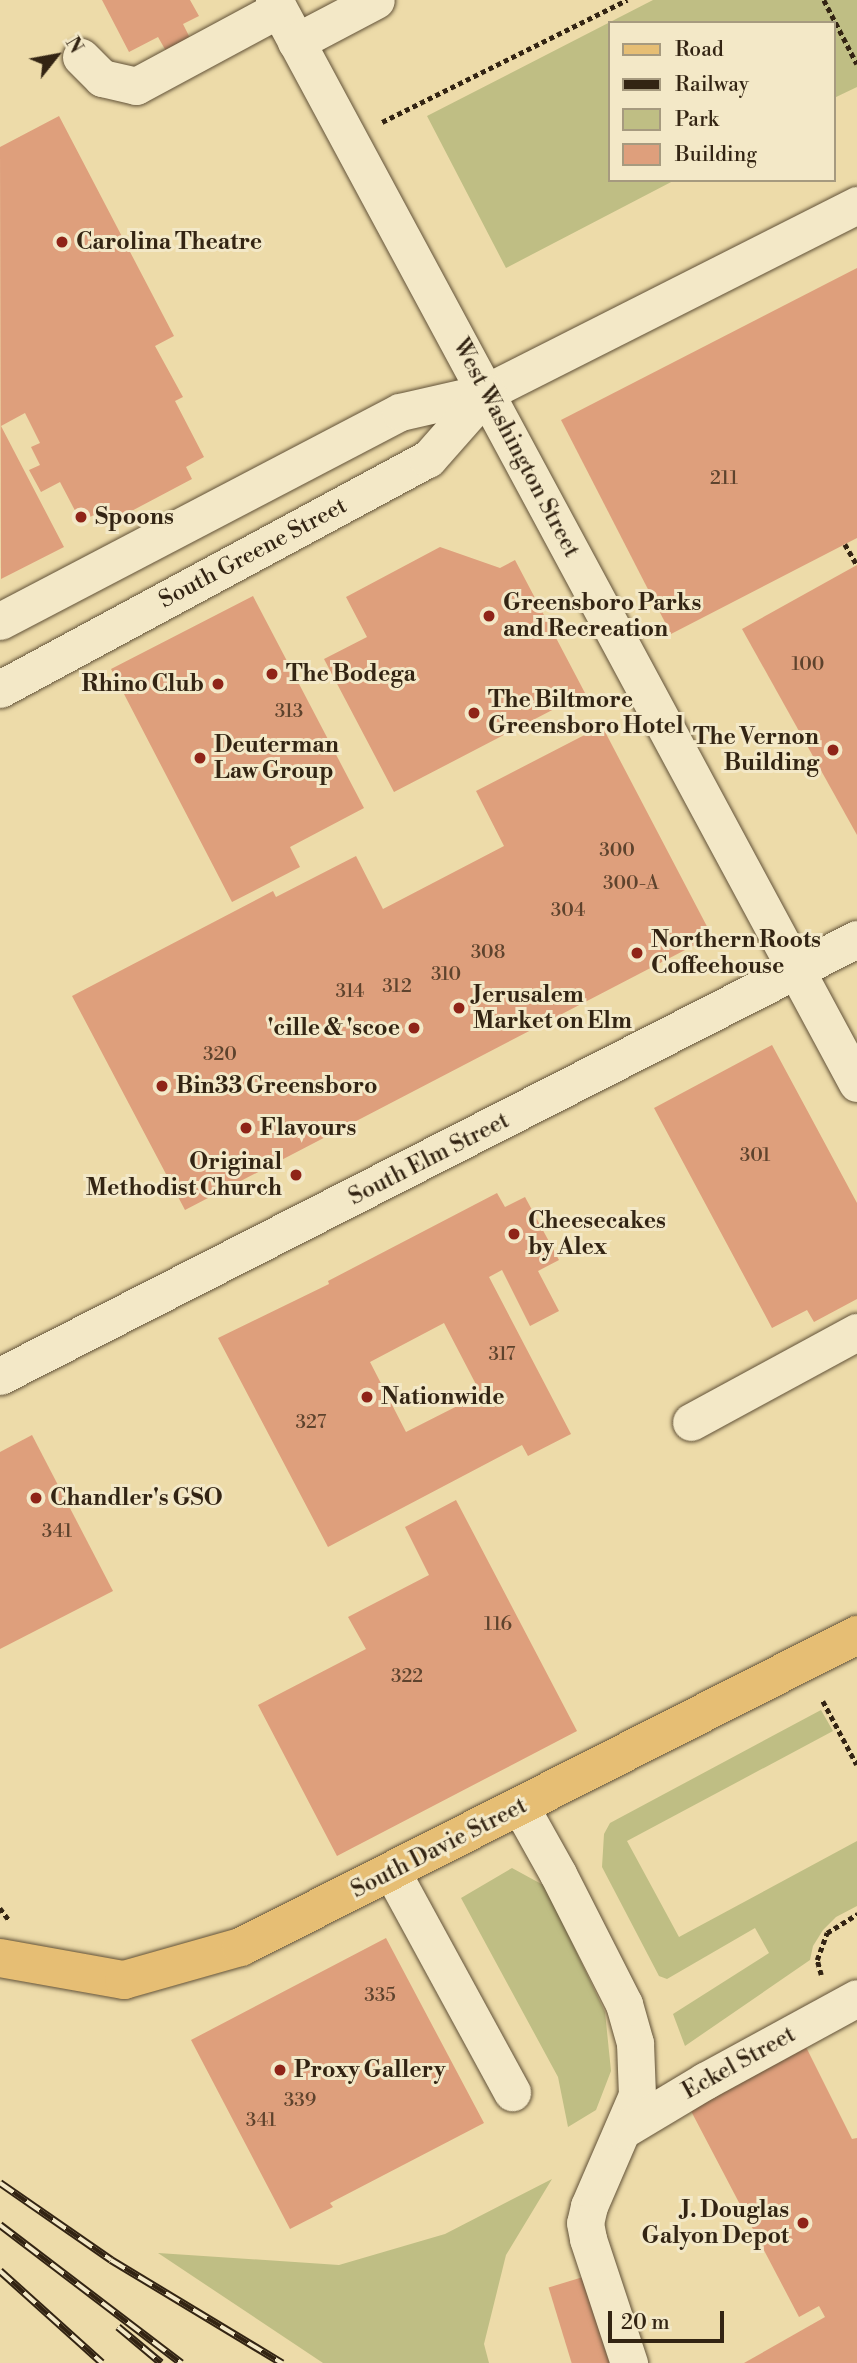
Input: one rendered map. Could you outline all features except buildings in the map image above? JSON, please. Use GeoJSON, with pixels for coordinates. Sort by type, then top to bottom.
{"type":"FeatureCollection","features":[{"type":"Feature","properties":{"kind":"main road","name":"South Davie Street"},"geometry":{"type":"LineString","coordinates":[[0,1958],[124,1980],[241,1947],[857,1635]]}},
{"type":"Feature","properties":{"kind":"street"},"geometry":{"type":"LineString","coordinates":[[296,42],[376,0]]}},
{"type":"Feature","properties":{"kind":"street"},"geometry":{"type":"LineString","coordinates":[[81,57],[102,78],[136,86],[276,4]]}},
{"type":"Feature","properties":{"kind":"street","name":"West Washington Street"},"geometry":{"type":"LineString","coordinates":[[276,4],[857,1083]]}},
{"type":"Feature","properties":{"kind":"street","name":"South Greene Street"},"geometry":{"type":"LineString","coordinates":[[0,621],[400,412],[487,392],[857,205]]}},
{"type":"Feature","properties":{"kind":"street","name":"South Greene Street"},"geometry":{"type":"LineString","coordinates":[[0,689],[428,459],[487,392]]}},
{"type":"Feature","properties":{"kind":"street","name":"South Elm Street"},"geometry":{"type":"LineString","coordinates":[[0,1376],[857,939]]}},
{"type":"Feature","properties":{"kind":"street"},"geometry":{"type":"LineString","coordinates":[[691,1422],[857,1332]]}},
{"type":"Feature","properties":{"kind":"street"},"geometry":{"type":"LineString","coordinates":[[520,1806],[624,2004],[635,2043],[639,2081],[637,2095],[589,2206],[585,2223],[629,2363]]}},
{"type":"Feature","properties":{"kind":"street"},"geometry":{"type":"LineString","coordinates":[[392,1872],[512,2092]]}},
{"type":"Feature","properties":{"kind":"street","name":"Eckel Street"},"geometry":{"type":"LineString","coordinates":[[623,2130],[705,2081],[844,2006]]}},
{"type":"Feature","properties":{"kind":"path"},"geometry":{"type":"LineString","coordinates":[[347,139],[627,0]]}},
{"type":"Feature","properties":{"kind":"path"},"geometry":{"type":"LineString","coordinates":[[824,0],[835,21]]}},
{"type":"Feature","properties":{"kind":"path"},"geometry":{"type":"LineString","coordinates":[[836,23],[857,64]]}},
{"type":"Feature","properties":{"kind":"path"},"geometry":{"type":"LineString","coordinates":[[845,544],[857,565]]}},
{"type":"Feature","properties":{"kind":"path"},"geometry":{"type":"LineString","coordinates":[[822,1701],[857,1765]]}},
{"type":"Feature","properties":{"kind":"path"},"geometry":{"type":"LineString","coordinates":[[844,2006],[817,1960],[827,1933],[857,1914]]}},
{"type":"Feature","properties":{"kind":"green space"},"geometry":{"type":"Polygon","coordinates":[[[653,0],[857,0],[857,87],[836,97],[836,21],[612,21],[653,0]]]}},
{"type":"Feature","properties":{"kind":"green space"},"geometry":{"type":"Polygon","coordinates":[[[608,23],[608,182],[671,182],[506,268],[427,116],[608,23]]]}},
{"type":"Feature","properties":{"kind":"green space"},"geometry":{"type":"Polygon","coordinates":[[[821,1710],[833,1731],[627,1841],[679,1937],[857,1841],[857,1906],[836,1917],[823,1930],[813,1946],[810,1960],[685,2046],[673,2014],[769,1953],[755,1928],[667,1979],[659,1976],[602,1867],[604,1834],[610,1823],[821,1710]]]}},
{"type":"Feature","properties":{"kind":"green space"},"geometry":{"type":"Polygon","coordinates":[[[512,1868],[545,1886],[605,2012],[611,2071],[596,2110],[568,2127],[558,2077],[461,1898],[512,1868]]]}},
{"type":"Feature","properties":{"kind":"green space"},"geometry":{"type":"Polygon","coordinates":[[[552,2179],[506,2255],[484,2344],[489,2363],[323,2363],[158,2253],[339,2265],[445,2234],[552,2179]]]}},
{"type":"Feature","properties":{"kind":"railway"},"geometry":{"type":"LineString","coordinates":[[0,2183],[111,2260],[282,2363]]}},
{"type":"Feature","properties":{"kind":"railway"},"geometry":{"type":"LineString","coordinates":[[0,2225],[181,2363]]}},
{"type":"Feature","properties":{"kind":"railway"},"geometry":{"type":"LineString","coordinates":[[0,2271],[102,2363]]}},
{"type":"Feature","properties":{"kind":"railway"},"geometry":{"type":"LineString","coordinates":[[118,2327],[161,2363]]}},
{"type":"Feature","properties":{"kind":"place","name":"Carolina Theatre"},"geometry":{"type":"Point","coordinates":[62,242]}},
{"type":"Feature","properties":{"kind":"place","name":"Spoons"},"geometry":{"type":"Point","coordinates":[81,517]}},
{"type":"Feature","properties":{"kind":"place","name":"Greensboro Parks and Recreation"},"geometry":{"type":"Point","coordinates":[489,616]}},
{"type":"Feature","properties":{"kind":"place","name":"The Bodega"},"geometry":{"type":"Point","coordinates":[272,674]}},
{"type":"Feature","properties":{"kind":"place","name":"Rhino Club"},"geometry":{"type":"Point","coordinates":[218,684]}},
{"type":"Feature","properties":{"kind":"place","name":"The Biltmore Greensboro Hotel"},"geometry":{"type":"Point","coordinates":[474,713]}},
{"type":"Feature","properties":{"kind":"place","name":"The Vernon Building"},"geometry":{"type":"Point","coordinates":[833,750]}},
{"type":"Feature","properties":{"kind":"place","name":"Deuterman Law Group"},"geometry":{"type":"Point","coordinates":[200,758]}},
{"type":"Feature","properties":{"kind":"place","name":"Northern Roots Coffeehouse"},"geometry":{"type":"Point","coordinates":[637,953]}},
{"type":"Feature","properties":{"kind":"place","name":"Jerusalem Market on Elm"},"geometry":{"type":"Point","coordinates":[459,1008]}},
{"type":"Feature","properties":{"kind":"place","name":"'cille & 'scoe"},"geometry":{"type":"Point","coordinates":[414,1028]}},
{"type":"Feature","properties":{"kind":"place","name":"Bin33 Greensboro"},"geometry":{"type":"Point","coordinates":[162,1086]}},
{"type":"Feature","properties":{"kind":"place","name":"Flavours"},"geometry":{"type":"Point","coordinates":[246,1128]}},
{"type":"Feature","properties":{"kind":"place","name":"Original Methodist Church"},"geometry":{"type":"Point","coordinates":[296,1175]}},
{"type":"Feature","properties":{"kind":"place","name":"Cheesecakes by Alex"},"geometry":{"type":"Point","coordinates":[514,1234]}},
{"type":"Feature","properties":{"kind":"place","name":"Nationwide"},"geometry":{"type":"Point","coordinates":[367,1397]}},
{"type":"Feature","properties":{"kind":"place","name":"Chandler's GSO"},"geometry":{"type":"Point","coordinates":[36,1498]}},
{"type":"Feature","properties":{"kind":"place","name":"Proxy Gallery"},"geometry":{"type":"Point","coordinates":[280,2070]}},
{"type":"Feature","properties":{"kind":"place","name":"J. Douglas Galyon Depot"},"geometry":{"type":"Point","coordinates":[803,2223]}}]}
